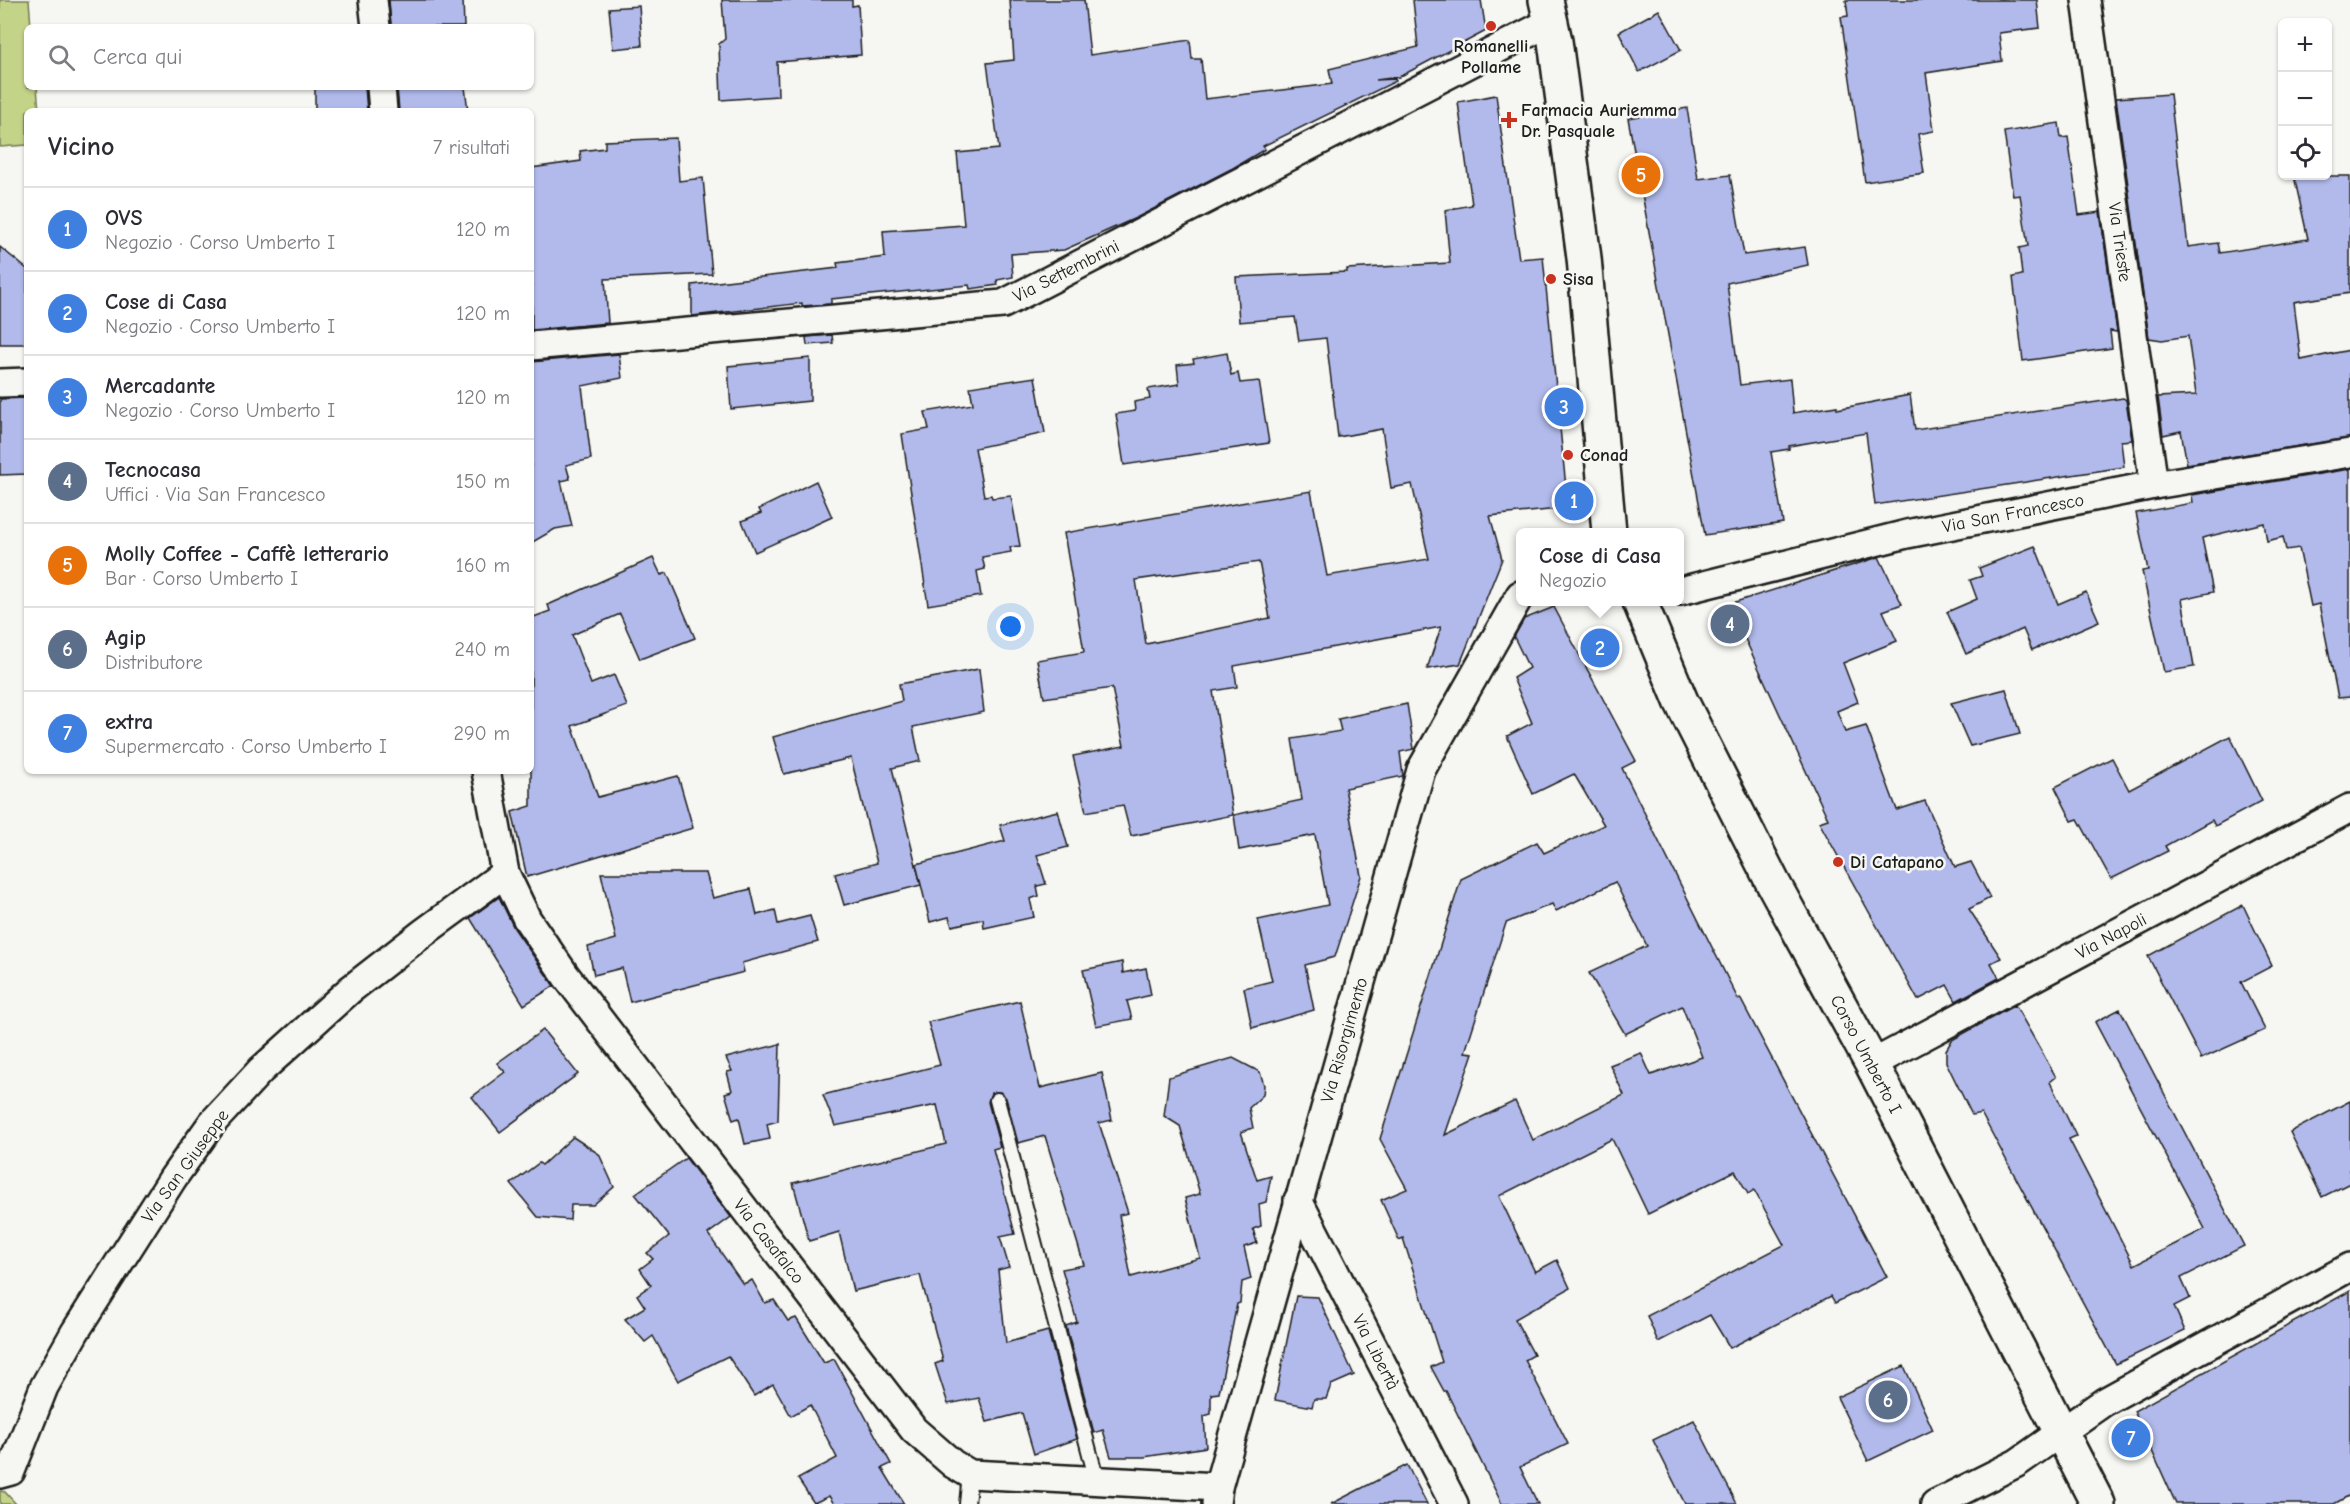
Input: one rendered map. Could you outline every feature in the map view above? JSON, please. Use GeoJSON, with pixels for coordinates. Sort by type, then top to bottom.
{"type":"FeatureCollection","features":[{"type":"Feature","properties":{"kind":"street"},"geometry":{"type":"LineString","coordinates":[[373,0],[376,24]]}},
{"type":"Feature","properties":{"kind":"street","name":"Via Trieste"},"geometry":{"type":"LineString","coordinates":[[2086,0],[2154,485]]}},
{"type":"Feature","properties":{"kind":"street"},"geometry":{"type":"LineString","coordinates":[[1548,11],[1555,41],[1584,258],[1609,528]]}},
{"type":"Feature","properties":{"kind":"street","name":"Via Settembrini"},"geometry":{"type":"LineString","coordinates":[[534,345],[1003,304],[1548,11]]}},
{"type":"Feature","properties":{"kind":"street"},"geometry":{"type":"LineString","coordinates":[[381,90],[383,108]]}},
{"type":"Feature","properties":{"kind":"street"},"geometry":{"type":"LineString","coordinates":[[0,383],[24,382]]}},
{"type":"Feature","properties":{"kind":"street","name":"Via San Francesco"},"geometry":{"type":"LineString","coordinates":[[1684,590],[1907,534],[2154,485],[2350,453]]}},
{"type":"Feature","properties":{"kind":"street","name":"Via Risorgimento"},"geometry":{"type":"LineString","coordinates":[[1217,1496],[1298,1200],[1421,770],[1516,604]]}},
{"type":"Feature","properties":{"kind":"street","name":"Corso Umberto I"},"geometry":{"type":"LineString","coordinates":[[1642,606],[1686,711],[1773,883],[1872,1064],[2098,1504]]}},
{"type":"Feature","properties":{"kind":"street","name":"Via Casafalco"},"geometry":{"type":"LineString","coordinates":[[487,774],[505,873],[526,919],[566,976],[914,1430],[953,1464],[970,1474]]}},
{"type":"Feature","properties":{"kind":"street","name":"Via Napoli"},"geometry":{"type":"LineString","coordinates":[[1872,1064],[2350,808]]}},
{"type":"Feature","properties":{"kind":"street","name":"Via San Giuseppe"},"geometry":{"type":"LineString","coordinates":[[0,1474],[11,1471],[44,1387],[75,1332],[172,1178],[212,1123],[261,1070],[351,988],[505,873]]}},
{"type":"Feature","properties":{"kind":"street","name":"Via Libertà"},"geometry":{"type":"LineString","coordinates":[[1298,1200],[1454,1504]]}},
{"type":"Feature","properties":{"kind":"street"},"geometry":{"type":"LineString","coordinates":[[1935,1504],[2017,1463],[2103,1402],[2350,1267]]}},
{"type":"Feature","properties":{"kind":"street"},"geometry":{"type":"LineString","coordinates":[[970,1474],[1097,1481],[1217,1496]]}},
{"type":"Feature","properties":{"kind":"lane"},"geometry":{"type":"LineString","coordinates":[[997,1100],[1097,1481]]}},
{"type":"Feature","properties":{"kind":"lane"},"geometry":{"type":"LineString","coordinates":[[967,1504],[970,1474]]}},
{"type":"Feature","properties":{"kind":"green space"},"geometry":{"type":"Polygon","coordinates":[[[0,0],[29,0],[31,24],[24,24],[24,90],[37,90],[39,108],[24,108],[24,145],[0,147],[0,0]]]}},
{"type":"Feature","properties":{"kind":"green space"},"geometry":{"type":"Polygon","coordinates":[[[0,1491],[5,1492],[16,1504],[0,1504],[0,1491]]]}},
{"type":"Feature","properties":{"kind":"building"},"geometry":{"type":"Polygon","coordinates":[[[389,0],[463,0],[464,24],[391,24],[389,0]]]}},
{"type":"Feature","properties":{"kind":"building"},"geometry":{"type":"Polygon","coordinates":[[[722,0],[852,0],[852,6],[858,5],[861,55],[777,62],[778,96],[721,100],[719,44],[725,39],[722,0]]]}},
{"type":"Feature","properties":{"kind":"building"},"geometry":{"type":"Polygon","coordinates":[[[1010,0],[1084,0],[1090,55],[1190,40],[1192,59],[1201,59],[1205,99],[1332,84],[1329,69],[1418,47],[1413,0],[1481,0],[1486,31],[1399,77],[1376,80],[1395,79],[1396,81],[1263,146],[1265,149],[1233,168],[1138,217],[1064,250],[1011,254],[1013,277],[997,280],[998,285],[970,289],[969,285],[831,299],[831,304],[802,306],[802,303],[692,316],[692,285],[838,268],[837,263],[885,257],[883,231],[964,225],[957,153],[999,149],[987,63],[1014,60],[1010,0]]]}},
{"type":"Feature","properties":{"kind":"building"},"geometry":{"type":"Polygon","coordinates":[[[1846,0],[2037,0],[2040,28],[1999,33],[2002,61],[1926,73],[1934,131],[1918,134],[1924,173],[1865,182],[1841,17],[1848,16],[1846,0]]]}},
{"type":"Feature","properties":{"kind":"building"},"geometry":{"type":"Polygon","coordinates":[[[639,6],[642,46],[613,49],[609,8],[639,6]]]}},
{"type":"Feature","properties":{"kind":"building"},"geometry":{"type":"Polygon","coordinates":[[[1659,10],[1681,50],[1639,72],[1619,32],[1659,10]]]}},
{"type":"Feature","properties":{"kind":"building"},"geometry":{"type":"Polygon","coordinates":[[[315,90],[365,90],[367,108],[315,108],[315,90]]]}},
{"type":"Feature","properties":{"kind":"building"},"geometry":{"type":"Polygon","coordinates":[[[397,90],[465,90],[468,108],[399,108],[397,90]]]}},
{"type":"Feature","properties":{"kind":"building"},"geometry":{"type":"Polygon","coordinates":[[[2170,94],[2188,247],[2218,243],[2220,253],[2308,239],[2295,180],[2332,180],[2332,176],[2350,176],[2350,293],[2294,302],[2301,360],[2350,350],[2350,438],[2187,464],[2181,431],[2163,435],[2158,397],[2196,395],[2188,336],[2162,340],[2149,338],[2116,98],[2170,94]]]}},
{"type":"Feature","properties":{"kind":"building"},"geometry":{"type":"Polygon","coordinates":[[[1496,95],[1519,259],[1543,257],[1568,508],[1490,516],[1502,559],[1460,664],[1427,669],[1441,627],[1234,666],[1237,687],[1213,691],[1233,815],[1131,836],[1123,805],[1086,812],[1073,756],[1124,746],[1112,688],[1044,698],[1037,660],[1084,652],[1064,533],[1311,491],[1327,576],[1429,559],[1412,484],[1391,488],[1382,429],[1338,437],[1326,338],[1299,341],[1295,317],[1239,322],[1236,277],[1347,272],[1347,269],[1450,263],[1445,210],[1472,205],[1458,102],[1496,95]],[[1259,562],[1136,580],[1146,644],[1270,618],[1259,562]]]}},
{"type":"Feature","properties":{"kind":"building"},"geometry":{"type":"Polygon","coordinates":[[[1687,108],[1698,179],[1730,175],[1744,255],[1805,247],[1808,265],[1727,283],[1740,385],[1790,379],[1793,413],[1837,406],[1837,409],[1910,395],[1915,430],[2123,398],[2126,400],[2132,440],[2121,441],[2124,467],[1875,505],[1866,433],[1789,446],[1789,449],[1771,452],[1783,523],[1705,535],[1628,118],[1687,108]]]}},
{"type":"Feature","properties":{"kind":"building"},"geometry":{"type":"Polygon","coordinates":[[[2059,123],[2061,138],[2068,137],[2079,215],[2100,212],[2117,332],[2110,331],[2112,348],[2023,361],[2013,277],[2022,275],[2019,248],[2028,246],[2020,195],[2013,196],[2004,132],[2059,123]]]}},
{"type":"Feature","properties":{"kind":"building"},"geometry":{"type":"Polygon","coordinates":[[[676,138],[679,181],[703,178],[712,274],[605,279],[608,323],[534,330],[534,168],[581,161],[580,151],[605,148],[605,141],[676,138]]]}},
{"type":"Feature","properties":{"kind":"building"},"geometry":{"type":"Polygon","coordinates":[[[0,247],[24,267],[24,344],[0,344],[0,247]]]}},
{"type":"Feature","properties":{"kind":"building"},"geometry":{"type":"Polygon","coordinates":[[[832,335],[833,343],[807,345],[806,337],[832,335]]]}},
{"type":"Feature","properties":{"kind":"building"},"geometry":{"type":"Polygon","coordinates":[[[1227,353],[1231,375],[1238,373],[1240,383],[1259,381],[1269,443],[1124,465],[1116,414],[1135,411],[1134,402],[1150,399],[1148,389],[1179,384],[1177,365],[1194,363],[1193,359],[1227,353]]]}},
{"type":"Feature","properties":{"kind":"building"},"geometry":{"type":"Polygon","coordinates":[[[619,354],[622,378],[582,386],[591,459],[566,465],[570,479],[561,481],[572,526],[555,529],[534,541],[534,362],[619,354]]]}},
{"type":"Feature","properties":{"kind":"building"},"geometry":{"type":"Polygon","coordinates":[[[810,358],[810,401],[731,409],[728,366],[810,358]]]}},
{"type":"Feature","properties":{"kind":"building"},"geometry":{"type":"Polygon","coordinates":[[[1035,377],[1045,433],[975,448],[984,496],[991,495],[992,498],[1011,496],[1020,546],[1010,547],[1011,552],[982,557],[985,569],[977,571],[981,596],[928,605],[902,434],[929,429],[925,412],[973,404],[970,387],[1035,377]]]}},
{"type":"Feature","properties":{"kind":"building"},"geometry":{"type":"Polygon","coordinates":[[[24,398],[24,474],[0,475],[0,399],[24,398]]]}},
{"type":"Feature","properties":{"kind":"building"},"geometry":{"type":"Polygon","coordinates":[[[2350,469],[2350,697],[2338,698],[2319,604],[2311,606],[2299,548],[2286,550],[2283,537],[2267,541],[2264,523],[2202,538],[2213,592],[2182,599],[2194,667],[2164,672],[2142,571],[2148,570],[2136,513],[2193,503],[2192,495],[2350,469]]]}},
{"type":"Feature","properties":{"kind":"building"},"geometry":{"type":"Polygon","coordinates":[[[816,481],[832,517],[755,552],[742,521],[761,513],[759,509],[816,481]]]}},
{"type":"Feature","properties":{"kind":"building"},"geometry":{"type":"Polygon","coordinates":[[[2035,546],[2058,604],[2086,592],[2099,621],[2032,650],[2023,629],[1966,654],[1947,612],[1977,599],[1970,580],[1982,576],[1979,568],[2035,546]]]}},
{"type":"Feature","properties":{"kind":"building"},"geometry":{"type":"Polygon","coordinates":[[[1879,557],[1902,604],[1883,611],[1897,641],[1843,663],[1858,702],[1837,711],[1845,732],[1866,726],[1897,810],[1925,801],[1955,867],[1971,862],[1990,898],[1969,909],[2001,958],[1991,963],[1999,978],[1956,1001],[1947,985],[1918,1000],[1819,822],[1828,819],[1729,604],[1879,557]]]}},
{"type":"Feature","properties":{"kind":"building"},"geometry":{"type":"Polygon","coordinates":[[[653,558],[661,575],[667,573],[695,638],[640,659],[620,614],[572,635],[591,684],[614,675],[627,706],[572,726],[598,797],[678,776],[693,828],[527,877],[512,812],[531,806],[531,774],[534,774],[534,617],[550,611],[548,605],[653,558]]]}},
{"type":"Feature","properties":{"kind":"building"},"geometry":{"type":"Polygon","coordinates":[[[1554,607],[1636,761],[1622,768],[1738,999],[1740,998],[1887,1277],[1835,1303],[1831,1296],[1730,1348],[1710,1315],[1658,1342],[1647,1316],[1784,1245],[1754,1190],[1748,1194],[1735,1171],[1648,1214],[1612,1139],[1499,1196],[1535,1272],[1557,1260],[1570,1288],[1515,1319],[1534,1355],[1525,1360],[1568,1444],[1520,1467],[1538,1504],[1502,1504],[1446,1391],[1431,1367],[1442,1362],[1403,1238],[1399,1240],[1381,1200],[1407,1189],[1380,1139],[1461,879],[1537,842],[1544,853],[1604,825],[1574,774],[1533,794],[1507,736],[1532,723],[1513,678],[1529,668],[1514,637],[1524,619],[1554,607]],[[1615,882],[1556,911],[1552,904],[1506,923],[1465,1052],[1473,1053],[1445,1135],[1515,1101],[1533,1140],[1624,1095],[1610,1065],[1641,1053],[1651,1075],[1702,1057],[1682,1006],[1625,1034],[1589,973],[1647,946],[1615,882]]]}},
{"type":"Feature","properties":{"kind":"building"},"geometry":{"type":"Polygon","coordinates":[[[979,669],[984,712],[913,727],[920,761],[892,768],[921,885],[844,905],[835,874],[877,863],[851,758],[784,774],[773,737],[902,701],[899,684],[979,669]]]}},
{"type":"Feature","properties":{"kind":"building"},"geometry":{"type":"Polygon","coordinates":[[[2006,689],[2020,734],[1970,746],[1951,703],[2006,689]]]}},
{"type":"Feature","properties":{"kind":"building"},"geometry":{"type":"Polygon","coordinates":[[[1407,704],[1414,749],[1400,752],[1403,776],[1345,788],[1361,876],[1335,957],[1305,965],[1314,1010],[1252,1028],[1244,988],[1272,981],[1258,920],[1328,905],[1315,835],[1239,850],[1234,815],[1302,800],[1292,739],[1341,731],[1338,719],[1407,704]]]}},
{"type":"Feature","properties":{"kind":"building"},"geometry":{"type":"Polygon","coordinates":[[[2230,736],[2262,801],[2215,826],[2212,820],[2165,846],[2168,851],[2111,879],[2078,819],[2072,821],[2055,787],[2112,758],[2129,790],[2230,736]]]}},
{"type":"Feature","properties":{"kind":"building"},"geometry":{"type":"Polygon","coordinates":[[[1058,811],[1068,847],[1037,855],[1046,884],[1037,886],[1039,896],[1030,899],[1034,917],[984,928],[983,919],[952,926],[949,917],[930,922],[916,864],[1005,841],[1000,825],[1058,811]]]}},
{"type":"Feature","properties":{"kind":"building"},"geometry":{"type":"Polygon","coordinates":[[[601,873],[706,873],[713,898],[751,889],[757,915],[775,910],[778,924],[810,916],[818,942],[742,963],[744,972],[630,1002],[622,968],[594,975],[588,947],[616,939],[601,873]]]}},
{"type":"Feature","properties":{"kind":"building"},"geometry":{"type":"Polygon","coordinates":[[[499,897],[514,928],[554,986],[524,1005],[470,918],[499,897]]]}},
{"type":"Feature","properties":{"kind":"building"},"geometry":{"type":"Polygon","coordinates":[[[2243,905],[2272,966],[2241,982],[2265,1030],[2201,1059],[2148,956],[2243,905]]]}},
{"type":"Feature","properties":{"kind":"building"},"geometry":{"type":"Polygon","coordinates":[[[1122,962],[1123,973],[1146,968],[1151,995],[1127,1001],[1132,1019],[1096,1026],[1083,970],[1122,962]]]}},
{"type":"Feature","properties":{"kind":"building"},"geometry":{"type":"Polygon","coordinates":[[[1020,1001],[1040,1088],[1102,1073],[1112,1120],[1099,1123],[1128,1213],[1119,1215],[1131,1277],[1200,1258],[1185,1198],[1200,1194],[1180,1126],[1164,1116],[1169,1077],[1233,1058],[1260,1072],[1264,1085],[1263,1095],[1249,1108],[1253,1128],[1241,1132],[1257,1180],[1271,1176],[1266,1202],[1259,1204],[1261,1226],[1253,1229],[1257,1243],[1244,1247],[1251,1279],[1242,1282],[1240,1303],[1237,1304],[1219,1393],[1211,1394],[1211,1414],[1204,1416],[1206,1447],[1144,1457],[1111,1457],[1103,1430],[1094,1433],[1066,1326],[1077,1322],[1062,1269],[1084,1265],[1045,1136],[1018,1143],[1006,1098],[1000,1092],[991,1093],[988,1102],[1000,1147],[993,1149],[1015,1234],[1000,1237],[1009,1267],[998,1270],[1006,1343],[1048,1331],[1077,1439],[1034,1454],[1022,1413],[987,1422],[979,1398],[948,1404],[935,1364],[943,1361],[920,1275],[853,1291],[839,1232],[809,1241],[793,1183],[946,1144],[937,1105],[835,1126],[823,1095],[940,1065],[928,1022],[1020,1001]]]}},
{"type":"Feature","properties":{"kind":"building"},"geometry":{"type":"Polygon","coordinates":[[[2015,1005],[2056,1077],[2050,1082],[2076,1136],[2069,1139],[2134,1265],[2205,1229],[2095,1022],[2120,1009],[2244,1246],[2181,1278],[2190,1298],[2174,1306],[2185,1331],[2116,1364],[1981,1113],[1972,1115],[1946,1062],[1946,1050],[1952,1040],[2015,1005]]]}},
{"type":"Feature","properties":{"kind":"building"},"geometry":{"type":"Polygon","coordinates":[[[543,1030],[578,1074],[500,1132],[472,1097],[505,1072],[497,1063],[543,1030]]]}},
{"type":"Feature","properties":{"kind":"building"},"geometry":{"type":"Polygon","coordinates":[[[780,1044],[778,1121],[767,1124],[770,1139],[745,1144],[739,1118],[733,1120],[725,1093],[732,1091],[727,1072],[732,1071],[726,1058],[780,1044]]]}},
{"type":"Feature","properties":{"kind":"building"},"geometry":{"type":"Polygon","coordinates":[[[2350,1101],[2350,1183],[2322,1197],[2290,1132],[2350,1101]]]}},
{"type":"Feature","properties":{"kind":"building"},"geometry":{"type":"Polygon","coordinates":[[[573,1137],[599,1154],[614,1187],[593,1205],[571,1205],[570,1220],[538,1217],[511,1184],[539,1163],[542,1165],[573,1137]]]}},
{"type":"Feature","properties":{"kind":"building"},"geometry":{"type":"Polygon","coordinates":[[[686,1158],[731,1217],[708,1234],[743,1284],[752,1280],[765,1303],[774,1300],[788,1321],[796,1318],[824,1363],[834,1359],[891,1464],[882,1468],[904,1504],[834,1504],[829,1496],[814,1503],[798,1479],[837,1458],[810,1405],[791,1416],[773,1384],[754,1396],[728,1356],[678,1381],[653,1336],[645,1342],[625,1319],[645,1307],[637,1295],[651,1285],[640,1269],[653,1259],[647,1253],[669,1236],[635,1194],[686,1158]]]}},
{"type":"Feature","properties":{"kind":"building"},"geometry":{"type":"Polygon","coordinates":[[[2350,1291],[2350,1495],[2334,1504],[2176,1504],[2134,1411],[2350,1291]]]}},
{"type":"Feature","properties":{"kind":"building"},"geometry":{"type":"Polygon","coordinates":[[[1296,1296],[1318,1297],[1354,1375],[1331,1385],[1326,1399],[1314,1399],[1312,1407],[1275,1400],[1296,1296]]]}},
{"type":"Feature","properties":{"kind":"building"},"geometry":{"type":"Polygon","coordinates":[[[1904,1366],[1933,1430],[1868,1461],[1837,1397],[1904,1366]]]}},
{"type":"Feature","properties":{"kind":"building"},"geometry":{"type":"Polygon","coordinates":[[[1694,1420],[1737,1504],[1685,1504],[1653,1440],[1694,1420]]]}},
{"type":"Feature","properties":{"kind":"building"},"geometry":{"type":"Polygon","coordinates":[[[1407,1465],[1427,1504],[1331,1504],[1407,1465]]]}},
{"type":"Feature","properties":{"kind":"place","name":"Romanelli Pollame"},"geometry":{"type":"Point","coordinates":[1491,26]}},
{"type":"Feature","properties":{"kind":"place","name":"Farmacia Auriemma Dr. Pasquale"},"geometry":{"type":"Point","coordinates":[1509,120]}},
{"type":"Feature","properties":{"kind":"place","name":"Molly Coffee - Caffè letterario"},"geometry":{"type":"Point","coordinates":[1641,175]}},
{"type":"Feature","properties":{"kind":"place","name":"Sisa"},"geometry":{"type":"Point","coordinates":[1551,279]}},
{"type":"Feature","properties":{"kind":"place","name":"Mercadante"},"geometry":{"type":"Point","coordinates":[1564,407]}},
{"type":"Feature","properties":{"kind":"place","name":"Conad"},"geometry":{"type":"Point","coordinates":[1568,455]}},
{"type":"Feature","properties":{"kind":"place","name":"OVS"},"geometry":{"type":"Point","coordinates":[1574,501]}},
{"type":"Feature","properties":{"kind":"place","name":"Tecnocasa"},"geometry":{"type":"Point","coordinates":[1730,624]}},
{"type":"Feature","properties":{"kind":"place","name":"Cose di Casa"},"geometry":{"type":"Point","coordinates":[1600,648]}},
{"type":"Feature","properties":{"kind":"place","name":"Di Catapano"},"geometry":{"type":"Point","coordinates":[1838,862]}},
{"type":"Feature","properties":{"kind":"place","name":"Agip"},"geometry":{"type":"Point","coordinates":[1888,1400]}},
{"type":"Feature","properties":{"kind":"place","name":"extra"},"geometry":{"type":"Point","coordinates":[2131,1438]}}]}
